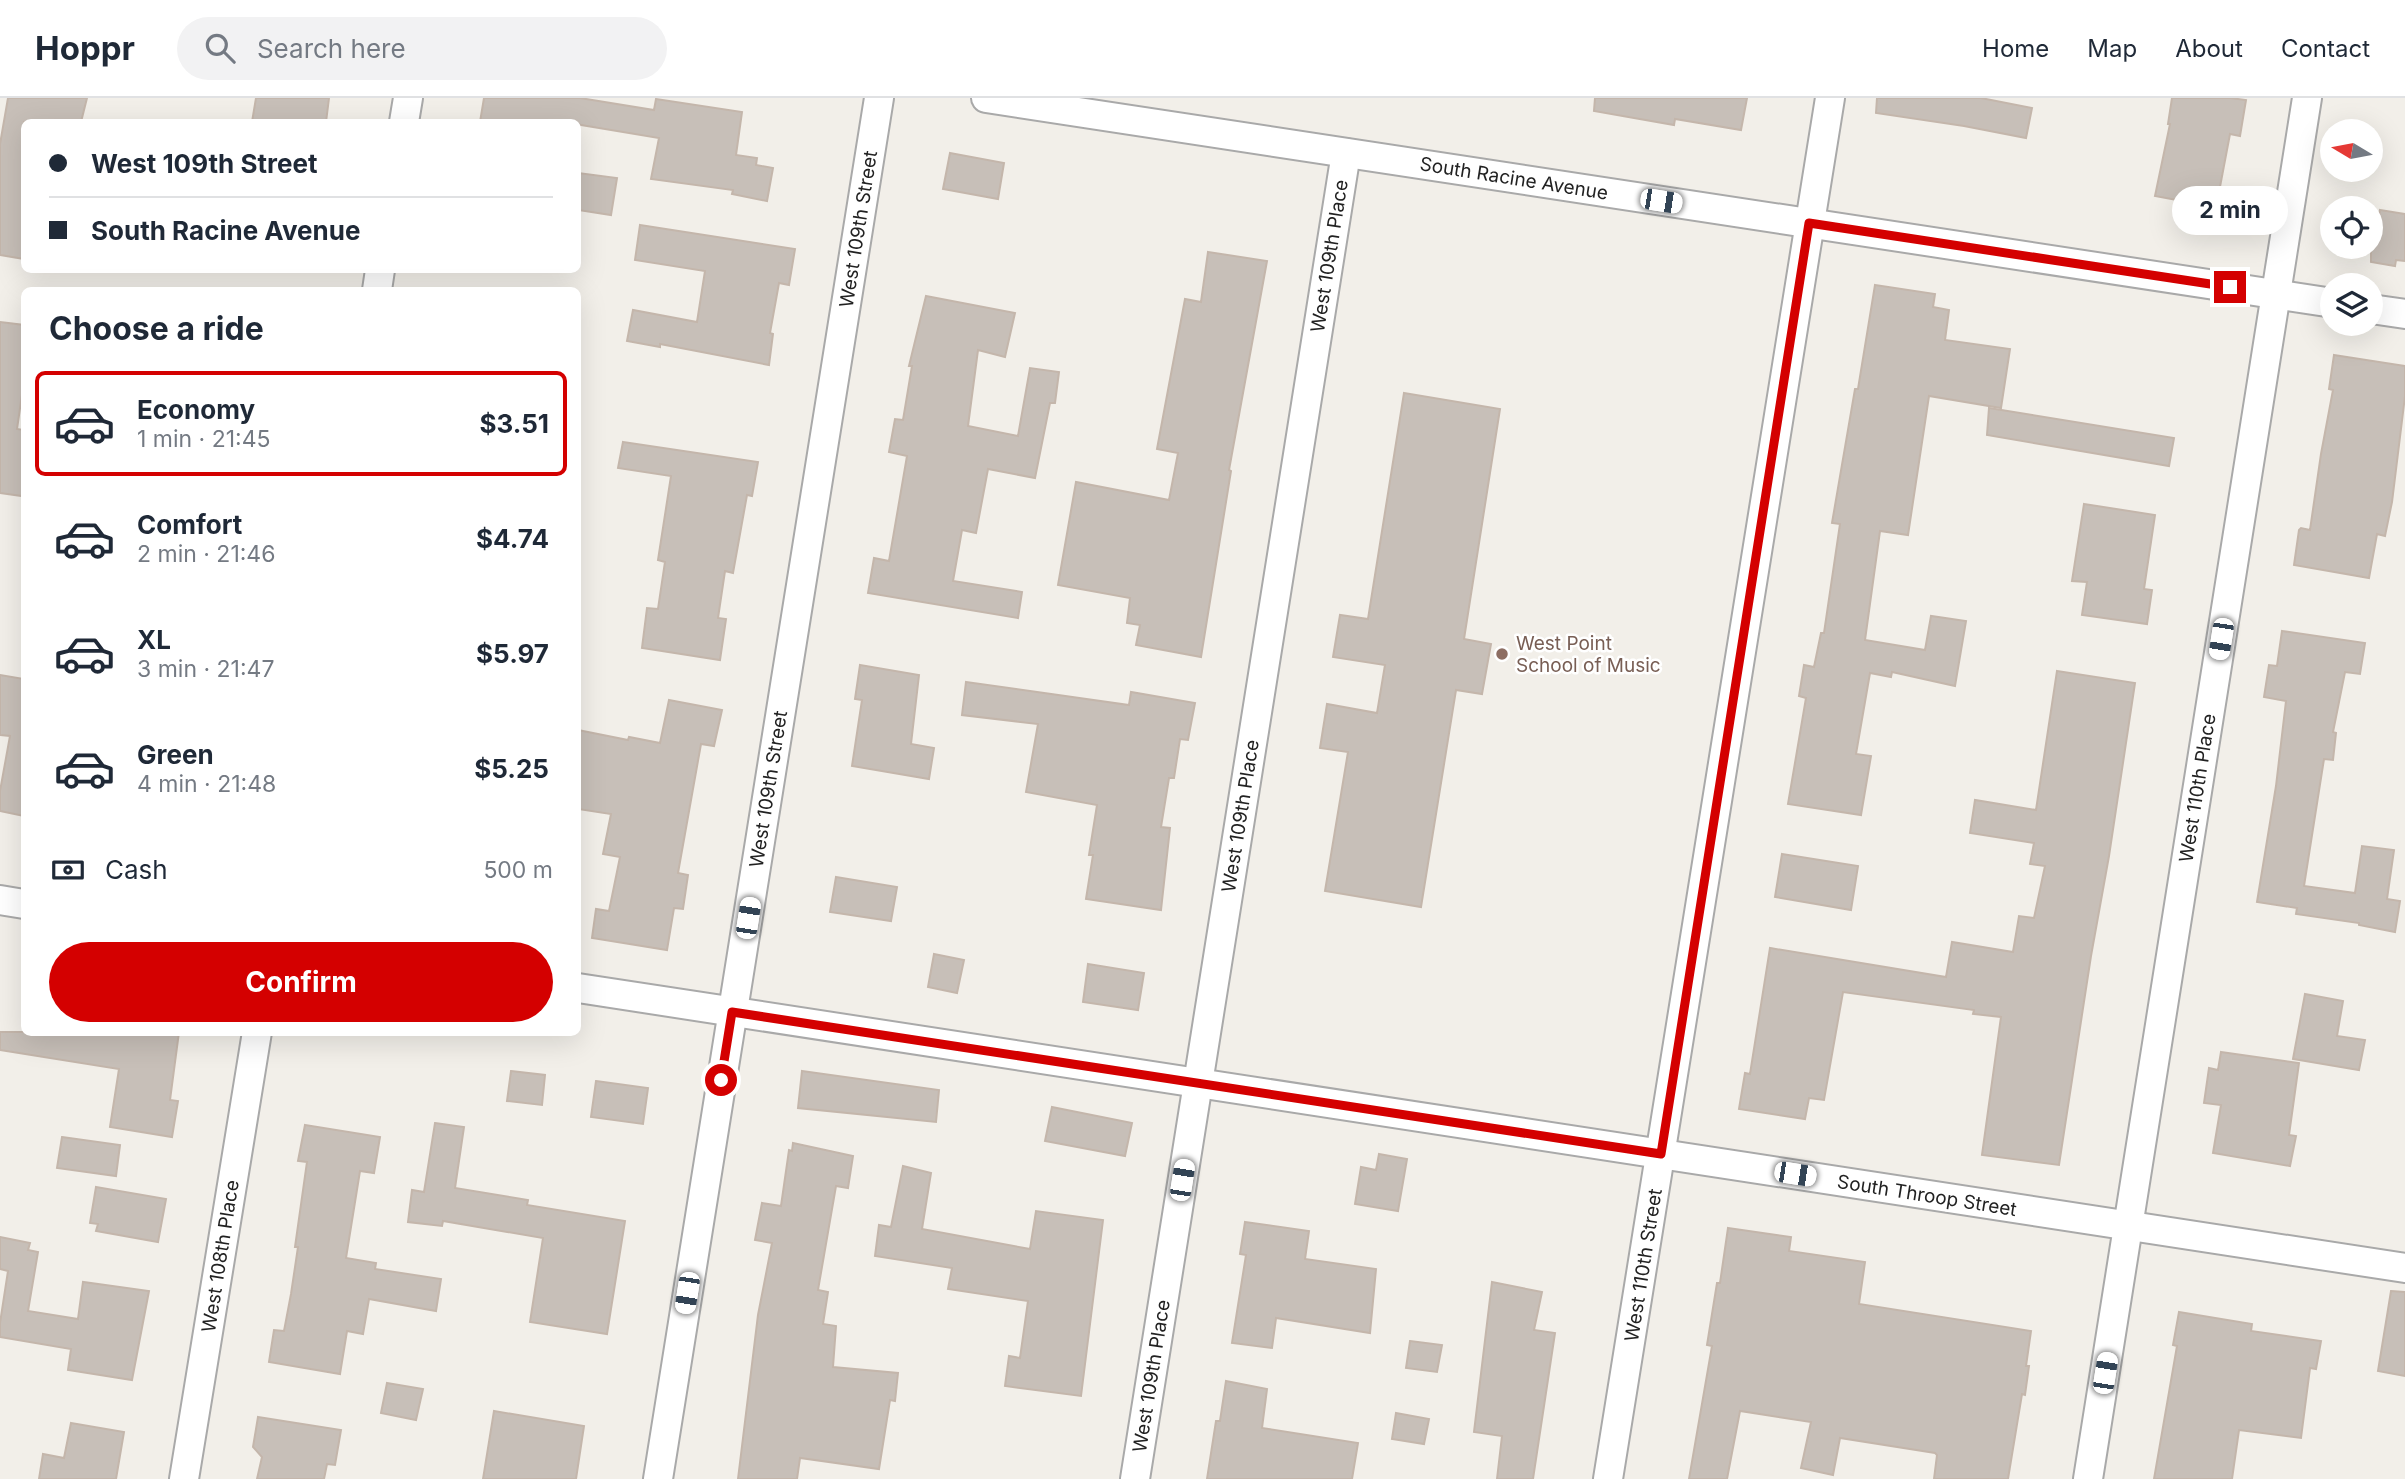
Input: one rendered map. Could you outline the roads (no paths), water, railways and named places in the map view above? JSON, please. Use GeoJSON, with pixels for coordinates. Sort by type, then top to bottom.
{"type":"FeatureCollection","features":[{"type":"Feature","properties":{"kind":"street"},"geometry":{"type":"LineString","coordinates":[[404,119],[408,98]]}},
{"type":"Feature","properties":{"kind":"street","name":"West 109th Street"},"geometry":{"type":"LineString","coordinates":[[658,1479],[879,98]]}},
{"type":"Feature","properties":{"kind":"street","name":"South Racine Avenue"},"geometry":{"type":"LineString","coordinates":[[986,98],[2320,301]]}},
{"type":"Feature","properties":{"kind":"street","name":"West 110th Street"},"geometry":{"type":"LineString","coordinates":[[1608,1479],[1830,98]]}},
{"type":"Feature","properties":{"kind":"street","name":"West 110th Place"},"geometry":{"type":"LineString","coordinates":[[2088,1479],[2307,98]]}},
{"type":"Feature","properties":{"kind":"street","name":"West 109th Place"},"geometry":{"type":"LineString","coordinates":[[1135,1479],[1346,153]]}},
{"type":"Feature","properties":{"kind":"street"},"geometry":{"type":"LineString","coordinates":[[2383,311],[2405,314]]}},
{"type":"Feature","properties":{"kind":"street"},"geometry":{"type":"LineString","coordinates":[[0,900],[21,904]]}},
{"type":"Feature","properties":{"kind":"street","name":"South Throop Street"},"geometry":{"type":"LineString","coordinates":[[581,988],[2405,1268]]}},
{"type":"Feature","properties":{"kind":"street","name":"West 108th Place"},"geometry":{"type":"LineString","coordinates":[[184,1479],[256,1036]]}},
{"type":"Feature","properties":{"kind":"place","name":"West Point School of Music"},"geometry":{"type":"Point","coordinates":[1502,654]}}]}
